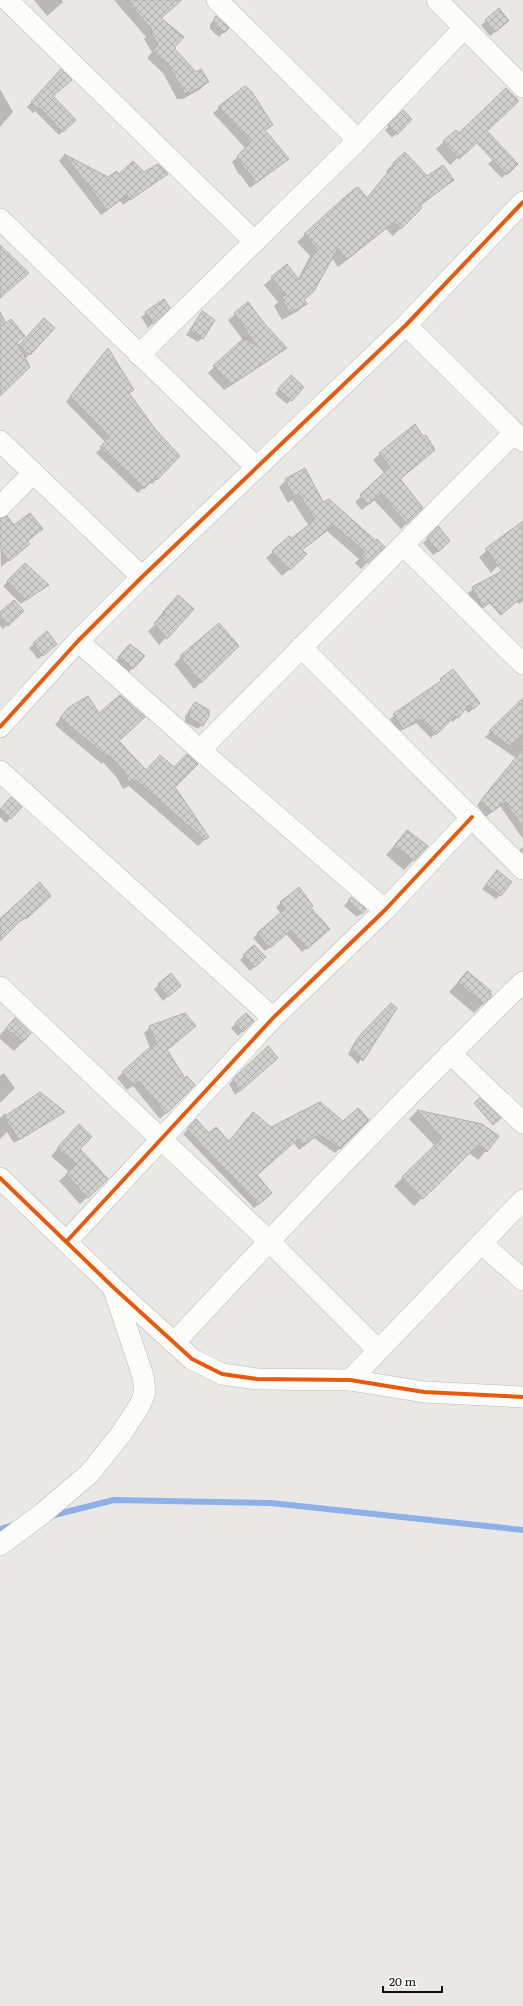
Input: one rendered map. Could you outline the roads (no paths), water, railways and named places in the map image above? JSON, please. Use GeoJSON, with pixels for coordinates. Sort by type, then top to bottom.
{"type":"FeatureCollection","features":[{"type":"Feature","properties":{"kind":"street"},"geometry":{"type":"LineString","coordinates":[[7,0],[255,242]]}},
{"type":"Feature","properties":{"kind":"street"},"geometry":{"type":"LineString","coordinates":[[217,0],[358,140]]}},
{"type":"Feature","properties":{"kind":"street"},"geometry":{"type":"LineString","coordinates":[[437,0],[523,87]]}},
{"type":"Feature","properties":{"kind":"street"},"geometry":{"type":"LineString","coordinates":[[139,355],[358,140],[464,28]]}},
{"type":"Feature","properties":{"kind":"street"},"geometry":{"type":"LineString","coordinates":[[0,727],[78,641],[142,577],[406,325],[522,206]]}},
{"type":"Feature","properties":{"kind":"street"},"geometry":{"type":"LineString","coordinates":[[0,219],[256,467]]}},
{"type":"Feature","properties":{"kind":"street"},"geometry":{"type":"LineString","coordinates":[[200,750],[403,545],[519,437],[406,325]]}},
{"type":"Feature","properties":{"kind":"street"},"geometry":{"type":"LineString","coordinates":[[0,441],[142,577]]}},
{"type":"Feature","properties":{"kind":"street"},"geometry":{"type":"LineString","coordinates":[[0,507],[34,473]]}},
{"type":"Feature","properties":{"kind":"street"},"geometry":{"type":"LineString","coordinates":[[403,545],[523,664]]}},
{"type":"Feature","properties":{"kind":"street"},"geometry":{"type":"LineString","coordinates":[[78,641],[200,750],[384,910]]}},
{"type":"Feature","properties":{"kind":"street"},"geometry":{"type":"LineString","coordinates":[[301,647],[523,869]]}},
{"type":"Feature","properties":{"kind":"street"},"geometry":{"type":"LineString","coordinates":[[0,771],[273,1018]]}},
{"type":"Feature","properties":{"kind":"street"},"geometry":{"type":"LineString","coordinates":[[67,1241],[273,1018],[384,910],[472,817]]}},
{"type":"Feature","properties":{"kind":"street"},"geometry":{"type":"LineString","coordinates":[[174,1343],[269,1240],[450,1053],[523,982]]}},
{"type":"Feature","properties":{"kind":"street"},"geometry":{"type":"LineString","coordinates":[[0,987],[269,1240],[378,1350]]}},
{"type":"Feature","properties":{"kind":"street"},"geometry":{"type":"LineString","coordinates":[[450,1053],[523,1123]]}},
{"type":"Feature","properties":{"kind":"street"},"geometry":{"type":"LineString","coordinates":[[0,1178],[114,1288],[192,1359],[222,1374],[257,1379],[350,1380],[424,1392],[523,1397]]}},
{"type":"Feature","properties":{"kind":"street"},"geometry":{"type":"LineString","coordinates":[[350,1380],[523,1200]]}},
{"type":"Feature","properties":{"kind":"street"},"geometry":{"type":"LineString","coordinates":[[481,1243],[523,1280]]}},
{"type":"Feature","properties":{"kind":"street"},"geometry":{"type":"LineString","coordinates":[[0,1545],[43,1513],[90,1473],[121,1434],[140,1405],[145,1392],[143,1376],[114,1288]]}},
{"type":"Feature","properties":{"kind":"waterway"},"geometry":{"type":"LineString","coordinates":[[50,1516],[114,1500],[271,1503],[523,1530]]}},
{"type":"Feature","properties":{"kind":"waterway"},"geometry":{"type":"LineString","coordinates":[[0,1529],[14,1525]]}}]}
